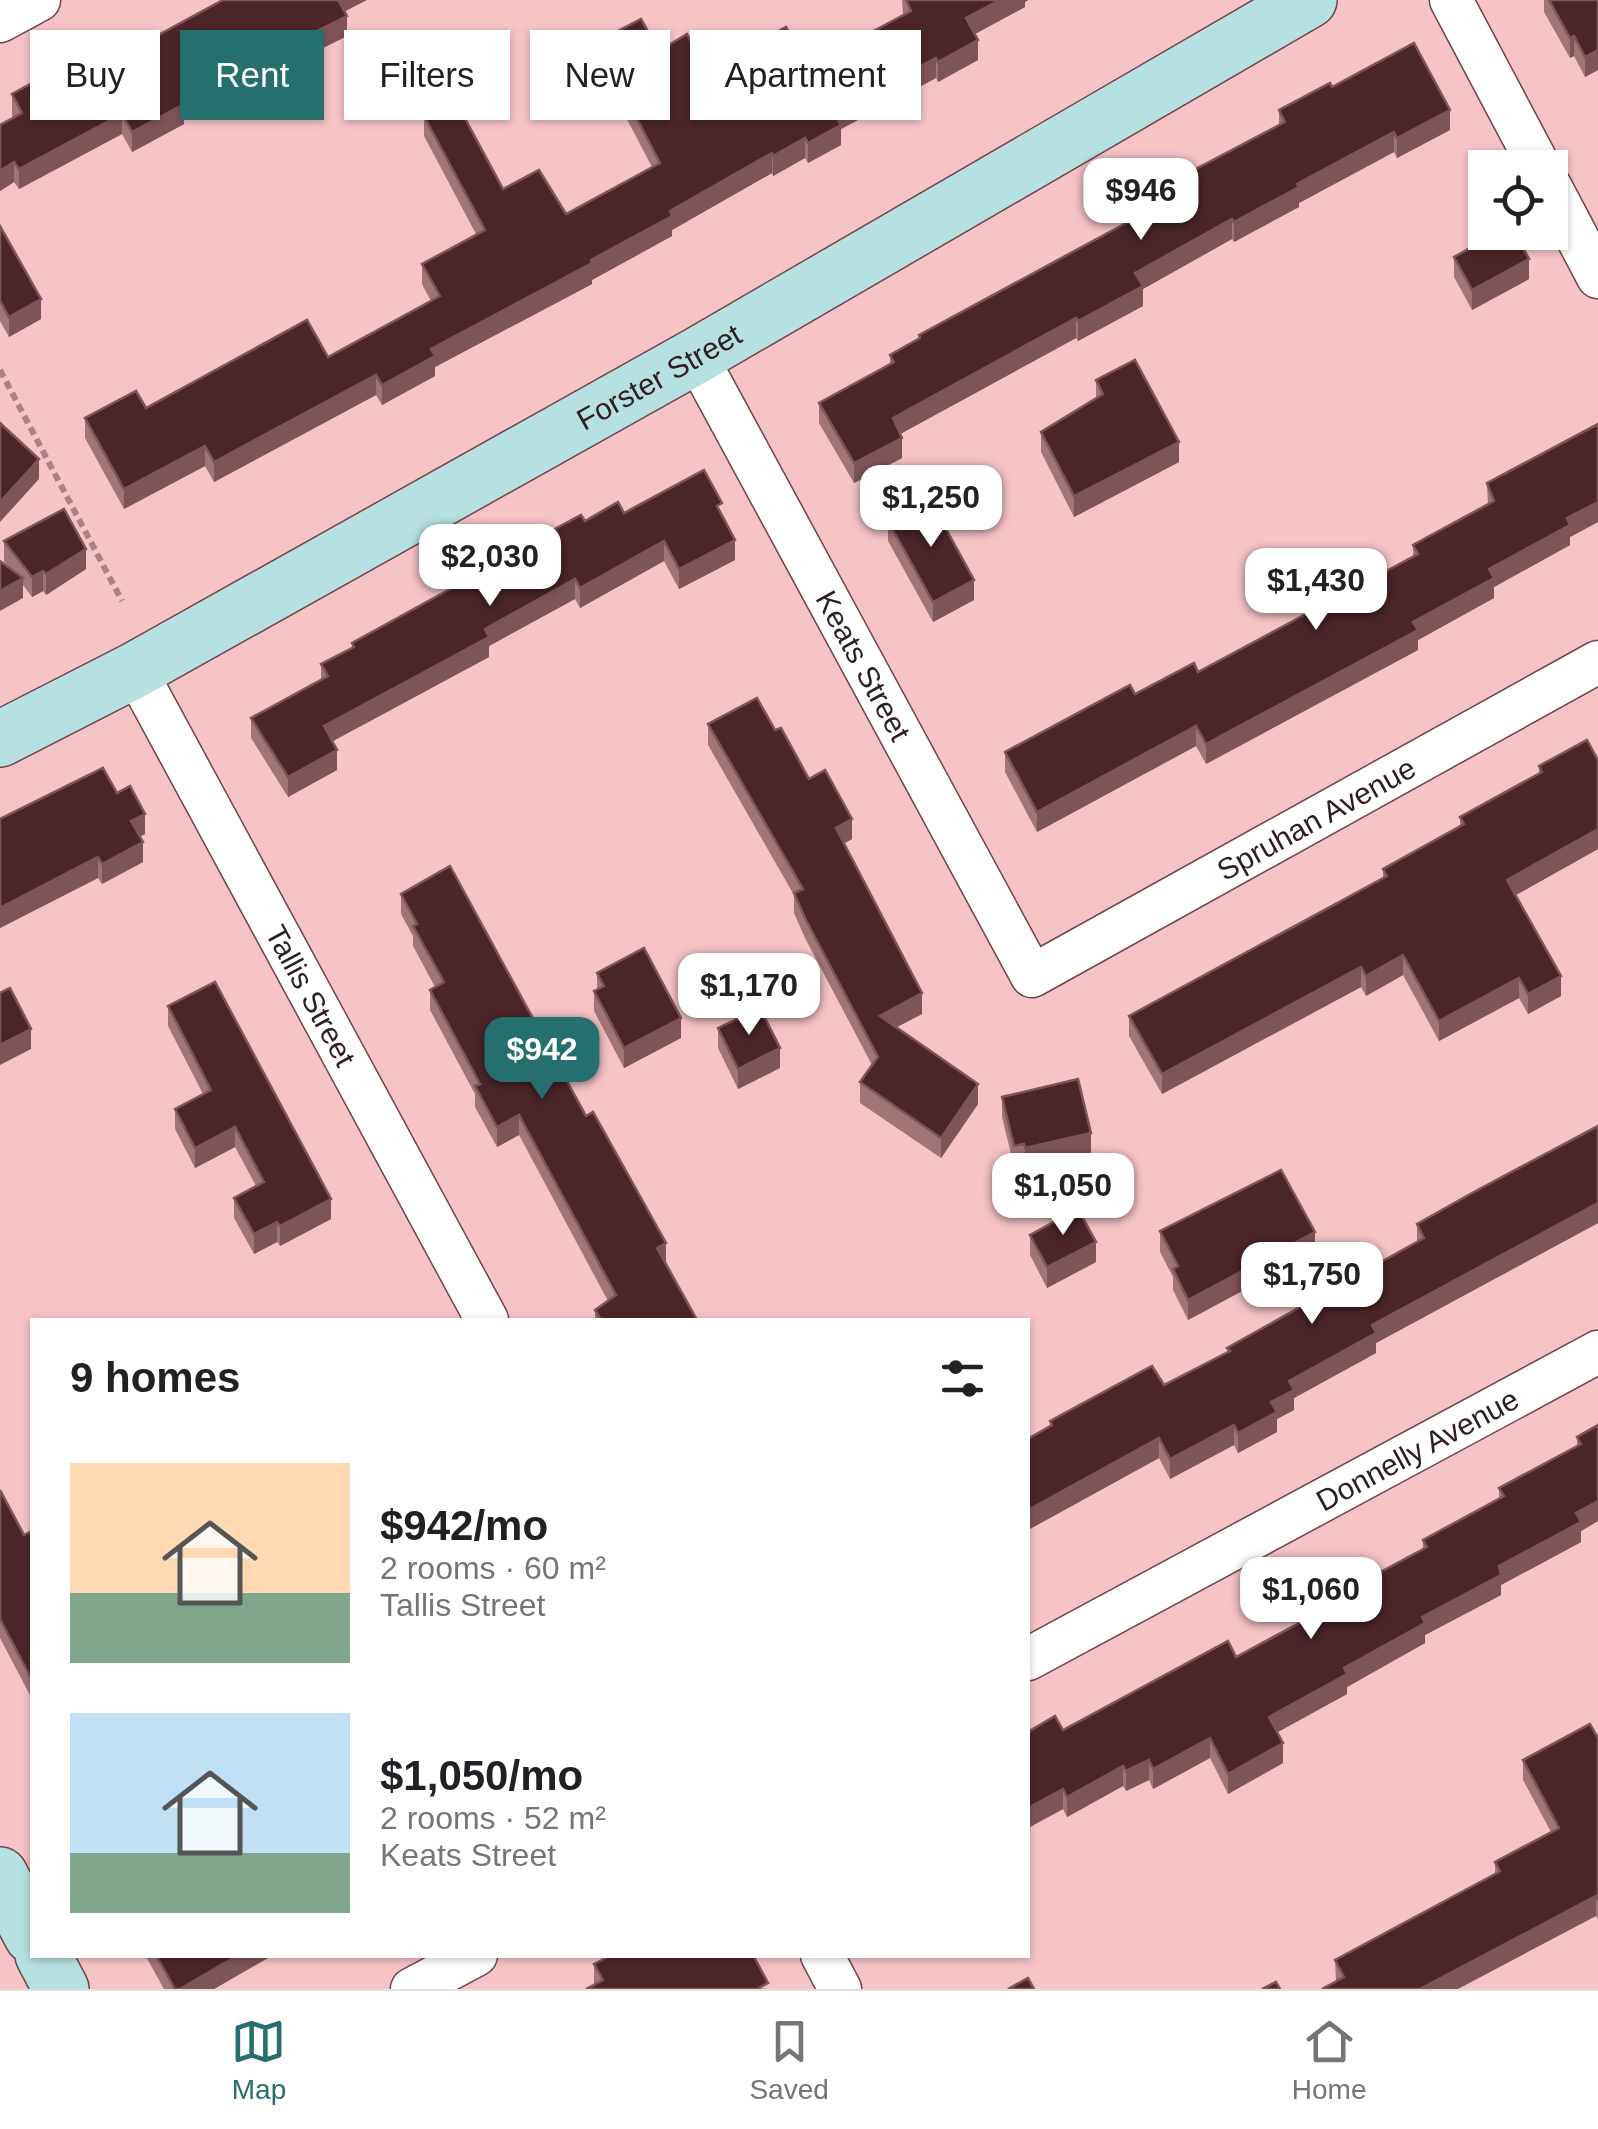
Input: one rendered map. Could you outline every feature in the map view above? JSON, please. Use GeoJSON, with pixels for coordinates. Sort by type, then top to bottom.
{"type":"FeatureCollection","features":[{"type":"Feature","properties":{"kind":"street"},"geometry":{"type":"LineString","coordinates":[[0,21],[39,0]]}},
{"type":"Feature","properties":{"kind":"street","name":"Forster Street"},"geometry":{"type":"LineString","coordinates":[[0,739],[136,670],[696,356],[1309,0]]}},
{"type":"Feature","properties":{"kind":"street"},"geometry":{"type":"LineString","coordinates":[[1451,0],[1530,150]]}},
{"type":"Feature","properties":{"kind":"street"},"geometry":{"type":"LineString","coordinates":[[1568,220],[1598,277]]}},
{"type":"Feature","properties":{"kind":"street","name":"Keats Street"},"geometry":{"type":"LineString","coordinates":[[696,356],[1032,976]]}},
{"type":"Feature","properties":{"kind":"street","name":"Spruhan Avenue"},"geometry":{"type":"LineString","coordinates":[[1032,976],[1598,662]]}},
{"type":"Feature","properties":{"kind":"street","name":"Tallis Street"},"geometry":{"type":"LineString","coordinates":[[136,670],[485,1318]]}},
{"type":"Feature","properties":{"kind":"street","name":"Donnelly Avenue"},"geometry":{"type":"LineString","coordinates":[[1030,1658],[1598,1352]]}},
{"type":"Feature","properties":{"kind":"street"},"geometry":{"type":"LineString","coordinates":[[0,1875],[30,1932]]}},
{"type":"Feature","properties":{"kind":"street"},"geometry":{"type":"LineString","coordinates":[[45,1958],[61,1989]]}},
{"type":"Feature","properties":{"kind":"street"},"geometry":{"type":"LineString","coordinates":[[412,1989],[470,1958]]}},
{"type":"Feature","properties":{"kind":"street"},"geometry":{"type":"LineString","coordinates":[[824,1958],[840,1989]]}},
{"type":"Feature","properties":{"kind":"path"},"geometry":{"type":"LineString","coordinates":[[0,370],[122,601]]}},
{"type":"Feature","properties":{"kind":"building"},"geometry":{"type":"Polygon","coordinates":[[[223,0],[338,0],[347,16],[319,30],[180,30],[180,106],[160,117],[160,34],[223,0]]]}},
{"type":"Feature","properties":{"kind":"building"},"geometry":{"type":"Polygon","coordinates":[[[906,0],[1000,0],[966,18],[978,40],[938,62],[936,58],[921,66],[921,30],[875,30],[911,11],[906,0]]]}},
{"type":"Feature","properties":{"kind":"building"},"geometry":{"type":"Polygon","coordinates":[[[1549,0],[1598,0],[1598,50],[1585,57],[1549,0]]]}},
{"type":"Feature","properties":{"kind":"building"},"geometry":{"type":"Polygon","coordinates":[[[641,19],[647,30],[620,30],[641,19]]]}},
{"type":"Feature","properties":{"kind":"building"},"geometry":{"type":"Polygon","coordinates":[[[687,34],[690,120],[838,120],[841,125],[808,143],[805,138],[773,156],[772,153],[670,211],[672,216],[591,260],[592,263],[431,349],[435,356],[382,385],[376,375],[214,462],[205,446],[124,489],[85,418],[136,391],[146,408],[307,320],[328,357],[440,296],[422,264],[485,230],[426,120],[466,120],[503,189],[539,170],[566,214],[660,163],[638,120],[670,120],[670,44],[687,34]]]}},
{"type":"Feature","properties":{"kind":"building"},"geometry":{"type":"Polygon","coordinates":[[[1414,43],[1450,110],[1397,138],[1394,132],[1135,273],[1143,286],[893,418],[902,438],[854,463],[819,403],[894,362],[890,355],[920,338],[919,335],[1128,222],[1123,214],[1157,195],[1154,191],[1285,122],[1279,110],[1414,43]]]}},
{"type":"Feature","properties":{"kind":"building"},"geometry":{"type":"Polygon","coordinates":[[[30,84],[30,120],[111,120],[19,169],[14,162],[0,171],[0,125],[22,113],[12,94],[30,84]]]}},
{"type":"Feature","properties":{"kind":"building"},"geometry":{"type":"Polygon","coordinates":[[[125,120],[154,120],[132,132],[125,120]]]}},
{"type":"Feature","properties":{"kind":"building"},"geometry":{"type":"Polygon","coordinates":[[[0,226],[41,299],[9,317],[0,301],[0,226]]]}},
{"type":"Feature","properties":{"kind":"building"},"geometry":{"type":"Polygon","coordinates":[[[1468,249],[1524,250],[1529,259],[1472,290],[1454,257],[1468,249]]]}},
{"type":"Feature","properties":{"kind":"building"},"geometry":{"type":"Polygon","coordinates":[[[1135,360],[1179,442],[1074,496],[1041,432],[1103,394],[1096,380],[1135,360]]]}},
{"type":"Feature","properties":{"kind":"building"},"geometry":{"type":"Polygon","coordinates":[[[0,423],[39,459],[0,502],[0,423]]]}},
{"type":"Feature","properties":{"kind":"building"},"geometry":{"type":"Polygon","coordinates":[[[1598,424],[1598,502],[1567,518],[1570,525],[1489,569],[1494,578],[1413,622],[1418,630],[1206,744],[1196,726],[1037,812],[1005,752],[1130,685],[1135,694],[1194,663],[1198,672],[1418,554],[1413,545],[1494,501],[1487,483],[1598,424]]]}},
{"type":"Feature","properties":{"kind":"building"},"geometry":{"type":"Polygon","coordinates":[[[704,470],[722,503],[717,506],[735,540],[679,569],[664,541],[580,588],[575,579],[485,629],[489,637],[324,726],[337,750],[288,777],[251,718],[328,676],[321,664],[481,572],[479,568],[536,532],[540,537],[581,515],[585,521],[618,502],[624,513],[704,470]]]}},
{"type":"Feature","properties":{"kind":"building"},"geometry":{"type":"Polygon","coordinates":[[[929,498],[974,580],[933,602],[888,521],[929,498]]]}},
{"type":"Feature","properties":{"kind":"building"},"geometry":{"type":"Polygon","coordinates":[[[64,509],[86,549],[46,574],[43,571],[32,577],[4,541],[64,509]]]}},
{"type":"Feature","properties":{"kind":"building"},"geometry":{"type":"Polygon","coordinates":[[[0,561],[23,578],[0,591],[0,561]]]}},
{"type":"Feature","properties":{"kind":"building"},"geometry":{"type":"Polygon","coordinates":[[[757,698],[775,730],[781,728],[809,779],[825,770],[852,819],[836,828],[922,993],[880,1016],[978,1084],[941,1138],[860,1082],[878,1057],[805,918],[794,893],[803,889],[708,724],[757,698]]]}},
{"type":"Feature","properties":{"kind":"building"},"geometry":{"type":"Polygon","coordinates":[[[1587,740],[1598,760],[1598,829],[1507,880],[1561,976],[1528,994],[1519,978],[1439,1021],[1403,955],[1366,976],[1361,967],[1162,1074],[1129,1016],[1387,876],[1383,869],[1464,824],[1460,817],[1542,772],[1539,766],[1587,740]]]}},
{"type":"Feature","properties":{"kind":"building"},"geometry":{"type":"Polygon","coordinates":[[[103,768],[117,793],[130,786],[145,814],[131,821],[143,842],[102,864],[98,857],[0,908],[0,819],[103,768]]]}},
{"type":"Feature","properties":{"kind":"building"},"geometry":{"type":"Polygon","coordinates":[[[450,866],[586,1116],[593,1112],[666,1243],[657,1248],[696,1318],[600,1318],[595,1310],[616,1295],[519,1115],[497,1127],[475,1086],[480,1084],[430,990],[444,982],[413,926],[417,924],[401,894],[450,866]]]}},
{"type":"Feature","properties":{"kind":"building"},"geometry":{"type":"Polygon","coordinates":[[[644,948],[681,1018],[624,1048],[594,991],[604,986],[597,973],[644,948]]]}},
{"type":"Feature","properties":{"kind":"building"},"geometry":{"type":"Polygon","coordinates":[[[215,982],[331,1199],[280,1226],[277,1222],[254,1234],[234,1198],[264,1182],[235,1127],[195,1148],[175,1109],[211,1090],[168,1006],[215,982]]]}},
{"type":"Feature","properties":{"kind":"building"},"geometry":{"type":"Polygon","coordinates":[[[10,988],[31,1029],[0,1045],[0,993],[10,988]]]}},
{"type":"Feature","properties":{"kind":"building"},"geometry":{"type":"Polygon","coordinates":[[[760,1008],[780,1048],[738,1069],[718,1028],[760,1008]]]}},
{"type":"Feature","properties":{"kind":"building"},"geometry":{"type":"Polygon","coordinates":[[[1078,1079],[1091,1133],[1025,1148],[1024,1144],[1014,1146],[1002,1097],[1078,1079]]]}},
{"type":"Feature","properties":{"kind":"building"},"geometry":{"type":"Polygon","coordinates":[[[1598,1126],[1598,1203],[1372,1325],[1376,1333],[1289,1381],[1294,1390],[1271,1402],[1277,1412],[1238,1433],[1234,1425],[1170,1459],[1159,1438],[1030,1509],[1030,1438],[1052,1425],[1050,1421],[1152,1366],[1164,1385],[1230,1351],[1227,1348],[1424,1238],[1417,1224],[1598,1126]]]}},
{"type":"Feature","properties":{"kind":"building"},"geometry":{"type":"Polygon","coordinates":[[[1281,1170],[1315,1232],[1188,1300],[1173,1269],[1178,1266],[1160,1231],[1281,1170]]]}},
{"type":"Feature","properties":{"kind":"building"},"geometry":{"type":"Polygon","coordinates":[[[1078,1209],[1096,1242],[1047,1267],[1030,1235],[1078,1209]]]}},
{"type":"Feature","properties":{"kind":"building"},"geometry":{"type":"Polygon","coordinates":[[[1598,1425],[1598,1501],[1576,1513],[1581,1522],[1499,1566],[1501,1575],[1422,1617],[1425,1623],[1344,1668],[1347,1674],[1269,1717],[1283,1743],[1228,1774],[1210,1738],[1153,1769],[1149,1760],[1126,1771],[1123,1766],[1067,1797],[1063,1789],[1030,1807],[1030,1731],[1055,1716],[1063,1730],[1228,1641],[1236,1657],[1348,1597],[1345,1591],[1427,1547],[1423,1540],[1504,1496],[1499,1488],[1581,1444],[1577,1437],[1598,1425]]]}},
{"type":"Feature","properties":{"kind":"building"},"geometry":{"type":"Polygon","coordinates":[[[0,1490],[24,1535],[30,1532],[30,1676],[0,1619],[0,1490]]]}},
{"type":"Feature","properties":{"kind":"building"},"geometry":{"type":"Polygon","coordinates":[[[1590,1724],[1598,1738],[1598,1899],[1596,1896],[1420,1989],[1322,1989],[1344,1977],[1335,1960],[1497,1873],[1500,1871],[1495,1862],[1559,1828],[1523,1760],[1590,1724]]]}},
{"type":"Feature","properties":{"kind":"building"},"geometry":{"type":"Polygon","coordinates":[[[158,1958],[233,1958],[180,1989],[175,1989],[158,1958]]]}},
{"type":"Feature","properties":{"kind":"building"},"geometry":{"type":"Polygon","coordinates":[[[606,1958],[755,1958],[768,1983],[757,1989],[586,1989],[603,1980],[594,1964],[606,1958]]]}},
{"type":"Feature","properties":{"kind":"building"},"geometry":{"type":"Polygon","coordinates":[[[1028,1978],[1034,1989],[1008,1989],[1028,1978]]]}},
{"type":"Feature","properties":{"kind":"building"},"geometry":{"type":"Polygon","coordinates":[[[1276,1982],[1280,1989],[1262,1989],[1276,1982]]]}}]}
